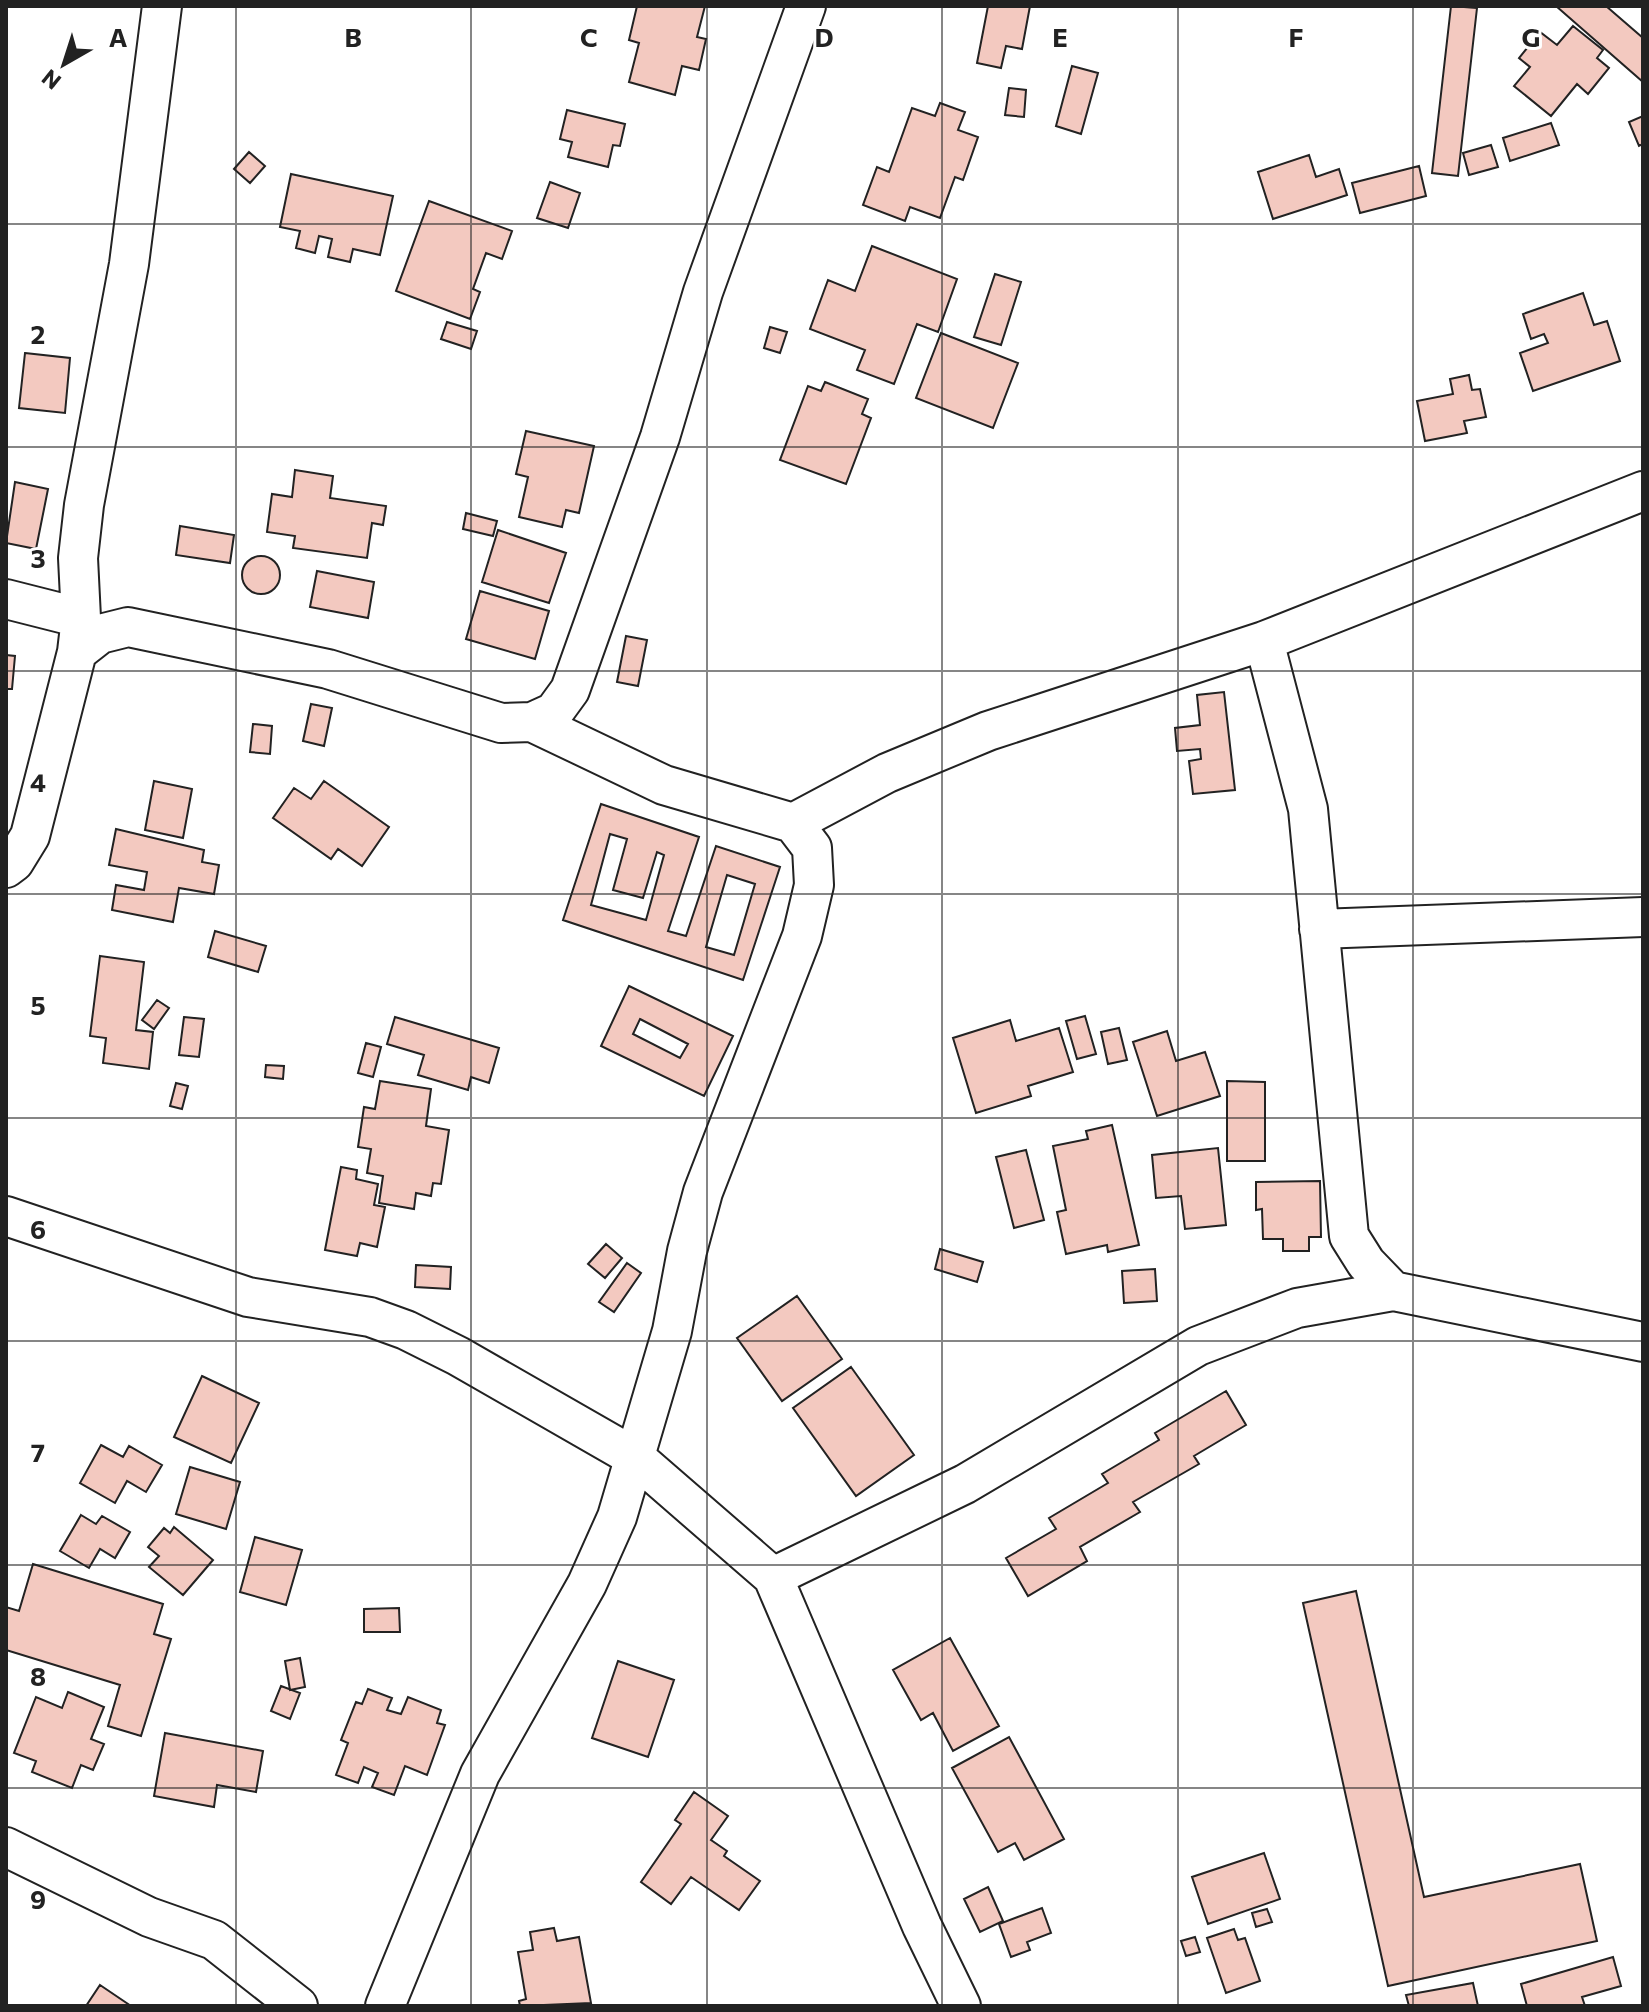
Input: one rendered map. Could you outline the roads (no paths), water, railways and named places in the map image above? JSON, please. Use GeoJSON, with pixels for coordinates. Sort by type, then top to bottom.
{"type":"FeatureCollection","features":[{"type":"Feature","properties":{"kind":"street"},"geometry":{"type":"LineString","coordinates":[[6,868],[14,862],[30,836],[79,635],[78,558],[84,505],[129,264],[162,6]]}},
{"type":"Feature","properties":{"kind":"street"},"geometry":{"type":"LineString","coordinates":[[6,599],[79,635],[128,627],[328,669],[501,723],[532,722],[554,712],[570,690],[660,437],[703,292],[806,6]]}},
{"type":"Feature","properties":{"kind":"street"},"geometry":{"type":"LineString","coordinates":[[793,823],[887,773],[988,731],[1264,641],[1643,491]]}},
{"type":"Feature","properties":{"kind":"street"},"geometry":{"type":"LineString","coordinates":[[1264,641],[1308,809],[1349,1236],[1366,1263],[1393,1291]]}},
{"type":"Feature","properties":{"kind":"street"},"geometry":{"type":"LineString","coordinates":[[385,2006],[480,1774],[587,1584],[617,1517],[672,1331],[687,1251],[703,1192],[805,923],[814,885],[812,848],[793,823],[664,785],[532,722]]}},
{"type":"Feature","properties":{"kind":"street"},"geometry":{"type":"LineString","coordinates":[[1319,929],[1643,917]]}},
{"type":"Feature","properties":{"kind":"street"},"geometry":{"type":"LineString","coordinates":[[6,1216],[248,1297],[370,1317],[406,1330],[458,1356],[636,1458],[773,1577],[922,1926],[961,2006]]}},
{"type":"Feature","properties":{"kind":"street"},"geometry":{"type":"LineString","coordinates":[[1317,1305],[1353,1243]]}},
{"type":"Feature","properties":{"kind":"street"},"geometry":{"type":"LineString","coordinates":[[773,1577],[965,1484],[1198,1346],[1251,1324],[1317,1305],[1393,1291],[1643,1342]]}},
{"type":"Feature","properties":{"kind":"street"},"geometry":{"type":"LineString","coordinates":[[6,1847],[149,1917],[214,1940],[298,2006]]}}]}
